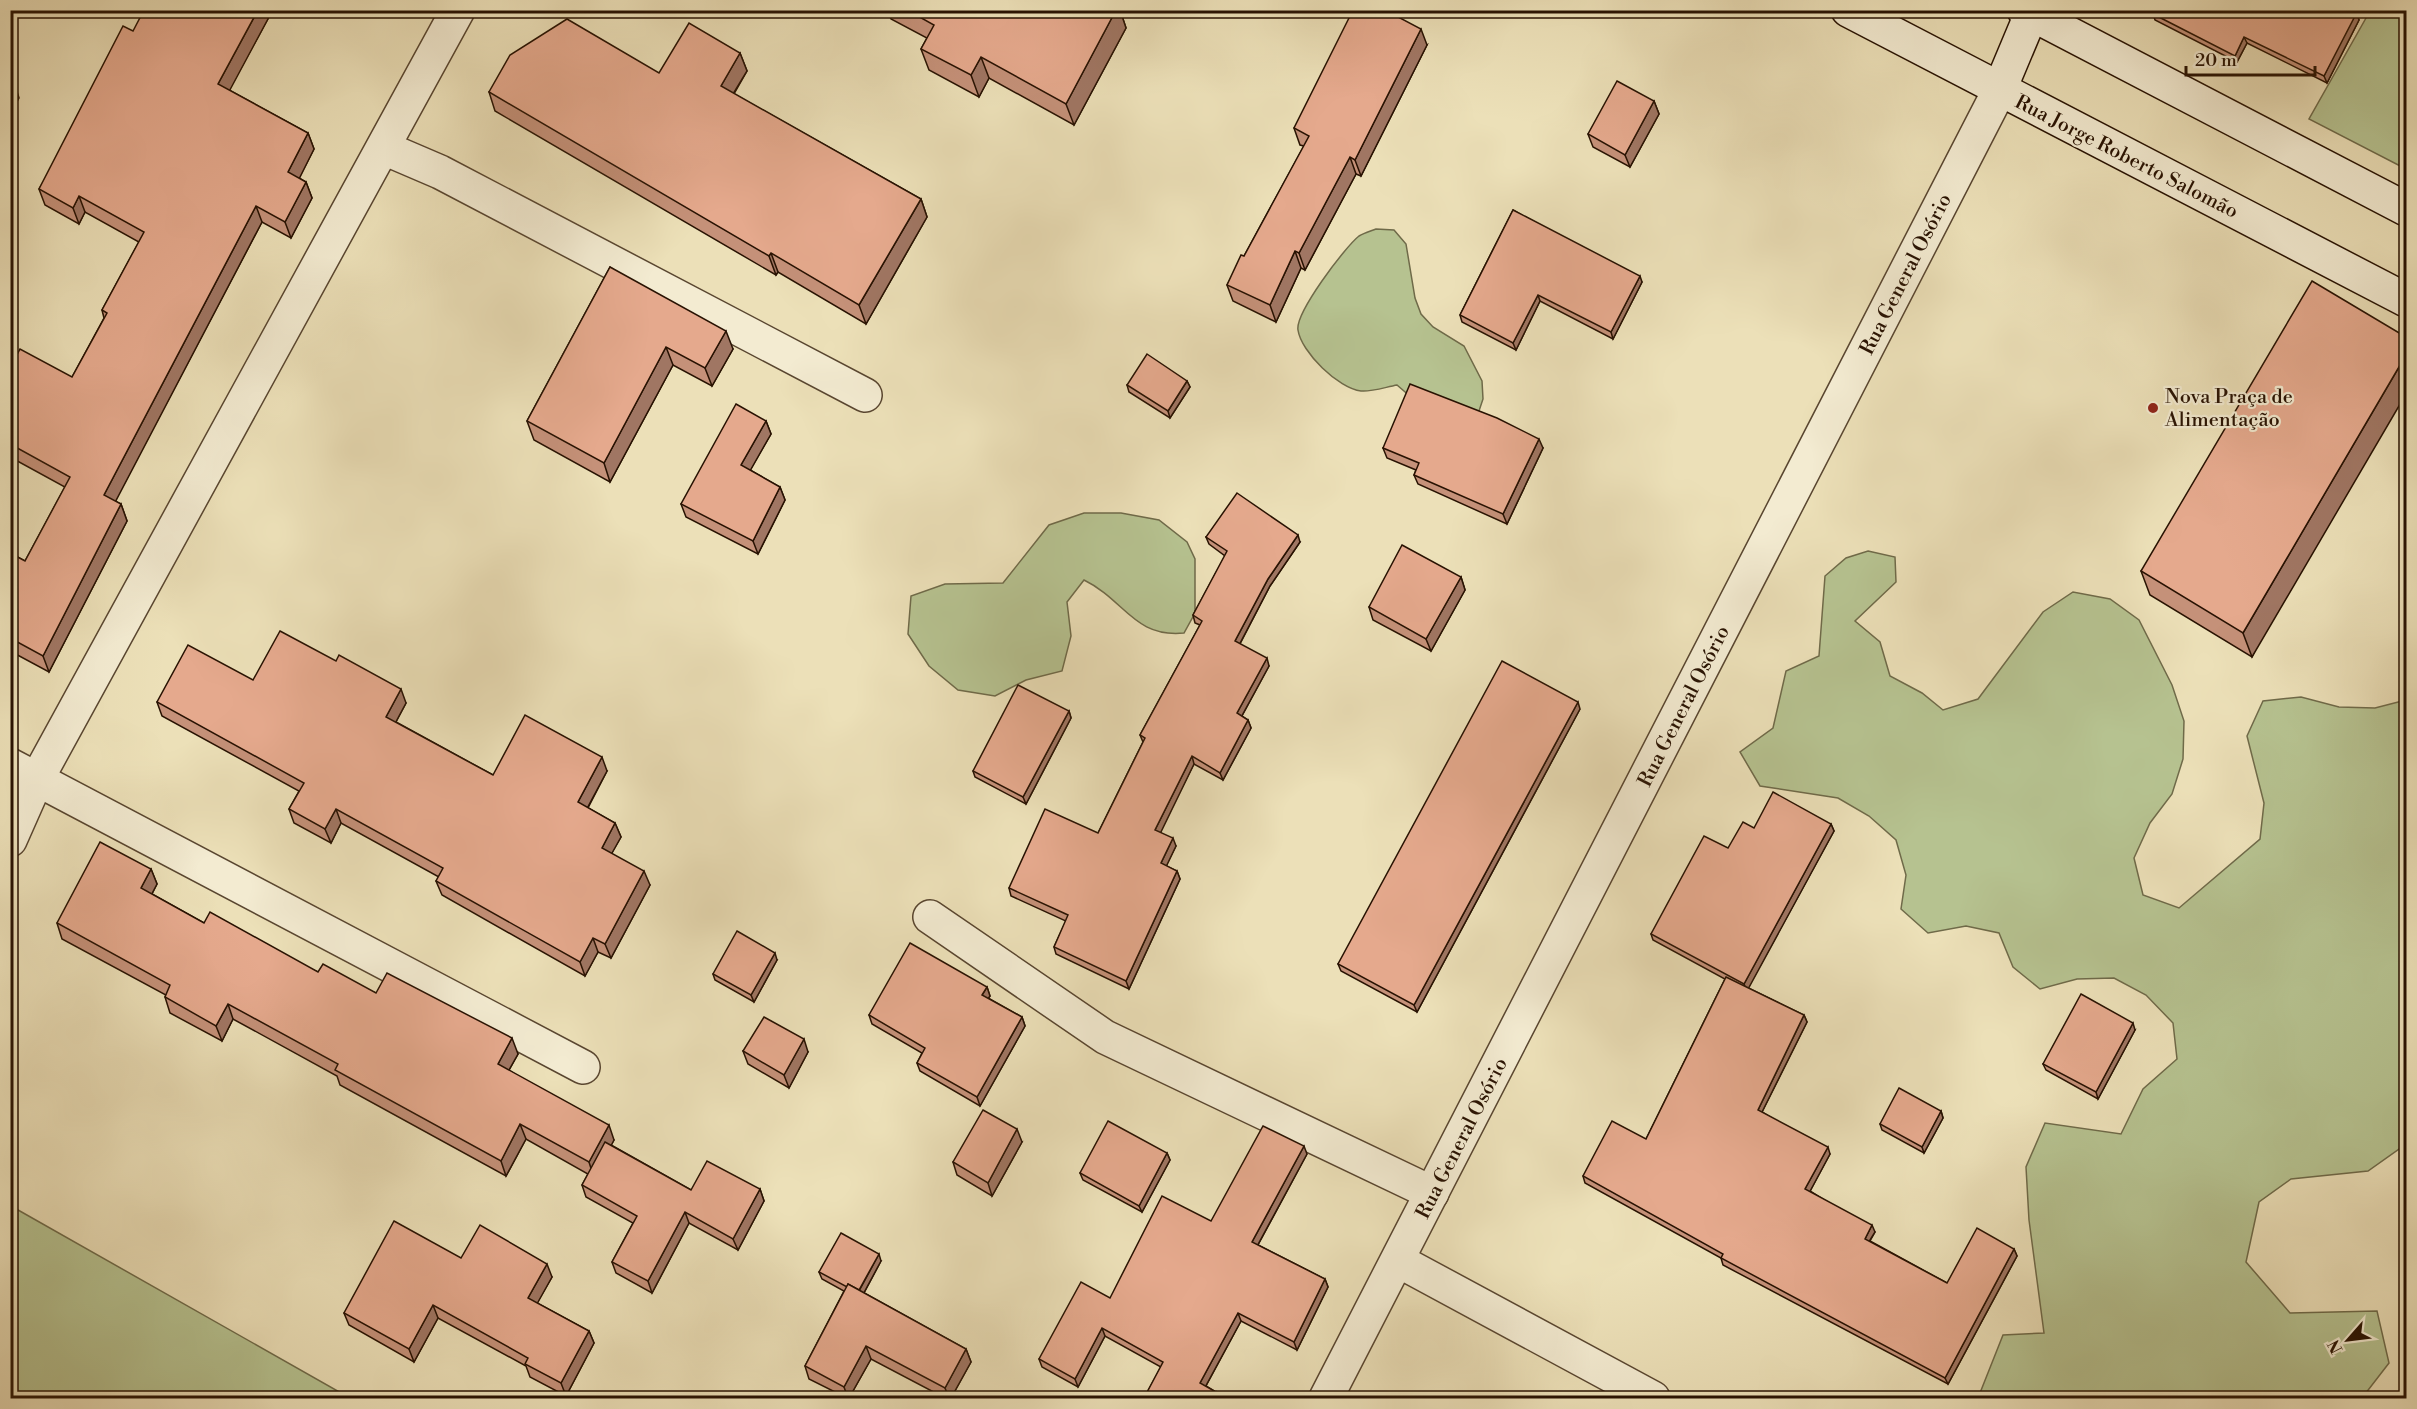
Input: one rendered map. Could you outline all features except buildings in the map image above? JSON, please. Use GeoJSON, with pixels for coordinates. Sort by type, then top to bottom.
{"type":"FeatureCollection","features":[{"type":"Feature","properties":{"kind":"street"},"geometry":{"type":"LineString","coordinates":[[10,840],[24,772],[384,148],[458,10]]}},
{"type":"Feature","properties":{"kind":"street","name":"Rua Jorge Roberto Salomão"},"geometry":{"type":"LineString","coordinates":[[1848,10],[1999,91],[2406,300]]}},
{"type":"Feature","properties":{"kind":"street"},"geometry":{"type":"LineString","coordinates":[[2030,12],[2406,209]]}},
{"type":"Feature","properties":{"kind":"street","name":"Rua General Osório"},"geometry":{"type":"LineString","coordinates":[[1326,1398],[1399,1261],[1999,91],[2030,12]]}},
{"type":"Feature","properties":{"kind":"street"},"geometry":{"type":"LineString","coordinates":[[384,148],[440,172],[865,395]]}},
{"type":"Feature","properties":{"kind":"street"},"geometry":{"type":"LineString","coordinates":[[24,772],[583,1066]]}},
{"type":"Feature","properties":{"kind":"street"},"geometry":{"type":"LineString","coordinates":[[930,917],[1105,1037],[1432,1193]]}},
{"type":"Feature","properties":{"kind":"street"},"geometry":{"type":"LineString","coordinates":[[1399,1261],[1653,1398]]}},
{"type":"Feature","properties":{"kind":"green space"},"geometry":{"type":"Polygon","coordinates":[[[2370,11],[2406,11],[2406,169],[2309,119],[2370,11]]]}},
{"type":"Feature","properties":{"kind":"green space"},"geometry":{"type":"Polygon","coordinates":[[[1376,229],[1394,230],[1406,244],[1415,298],[1421,314],[1433,327],[1464,346],[1482,381],[1483,399],[1477,417],[1426,410],[1397,385],[1369,391],[1352,389],[1332,377],[1306,349],[1298,330],[1299,322],[1312,296],[1352,243],[1359,236],[1376,229]]]}},
{"type":"Feature","properties":{"kind":"green space"},"geometry":{"type":"Polygon","coordinates":[[[1084,513],[1121,513],[1159,520],[1187,542],[1195,559],[1195,613],[1184,633],[1167,633],[1141,624],[1110,597],[1084,580],[1067,602],[1071,636],[1062,671],[1026,680],[995,696],[958,690],[929,666],[908,634],[911,596],[945,584],[1003,583],[1049,525],[1084,513]]]}},
{"type":"Feature","properties":{"kind":"green space"},"geometry":{"type":"Polygon","coordinates":[[[1868,551],[1895,557],[1896,582],[1855,621],[1880,642],[1890,676],[1922,693],[1943,710],[1978,699],[2043,612],[2073,592],[2110,599],[2139,620],[2172,685],[2184,721],[2183,759],[2172,794],[2150,823],[2134,858],[2143,895],[2179,908],[2260,839],[2264,803],[2247,736],[2263,701],[2301,697],[2339,707],[2375,708],[2406,700],[2406,1144],[2368,1171],[2291,1179],[2259,1202],[2246,1262],[2290,1313],[2377,1311],[2389,1363],[2362,1398],[2304,1396],[2300,1398],[1978,1398],[2003,1335],[2044,1333],[2029,1220],[2026,1167],[2045,1123],[2121,1134],[2143,1089],[2177,1059],[2173,1023],[2146,995],[2114,978],[2077,979],[2040,989],[2013,967],[1999,933],[1966,926],[1928,933],[1901,909],[1906,875],[1896,840],[1869,816],[1838,798],[1760,786],[1740,752],[1773,728],[1786,671],[1819,656],[1825,576],[1846,558],[1868,551]]]}},
{"type":"Feature","properties":{"kind":"green space"},"geometry":{"type":"Polygon","coordinates":[[[11,1206],[350,1398],[11,1398],[11,1206]]]}},
{"type":"Feature","properties":{"kind":"place","name":"Nova Praça de Alimentação"},"geometry":{"type":"Point","coordinates":[2153,408]}}]}
